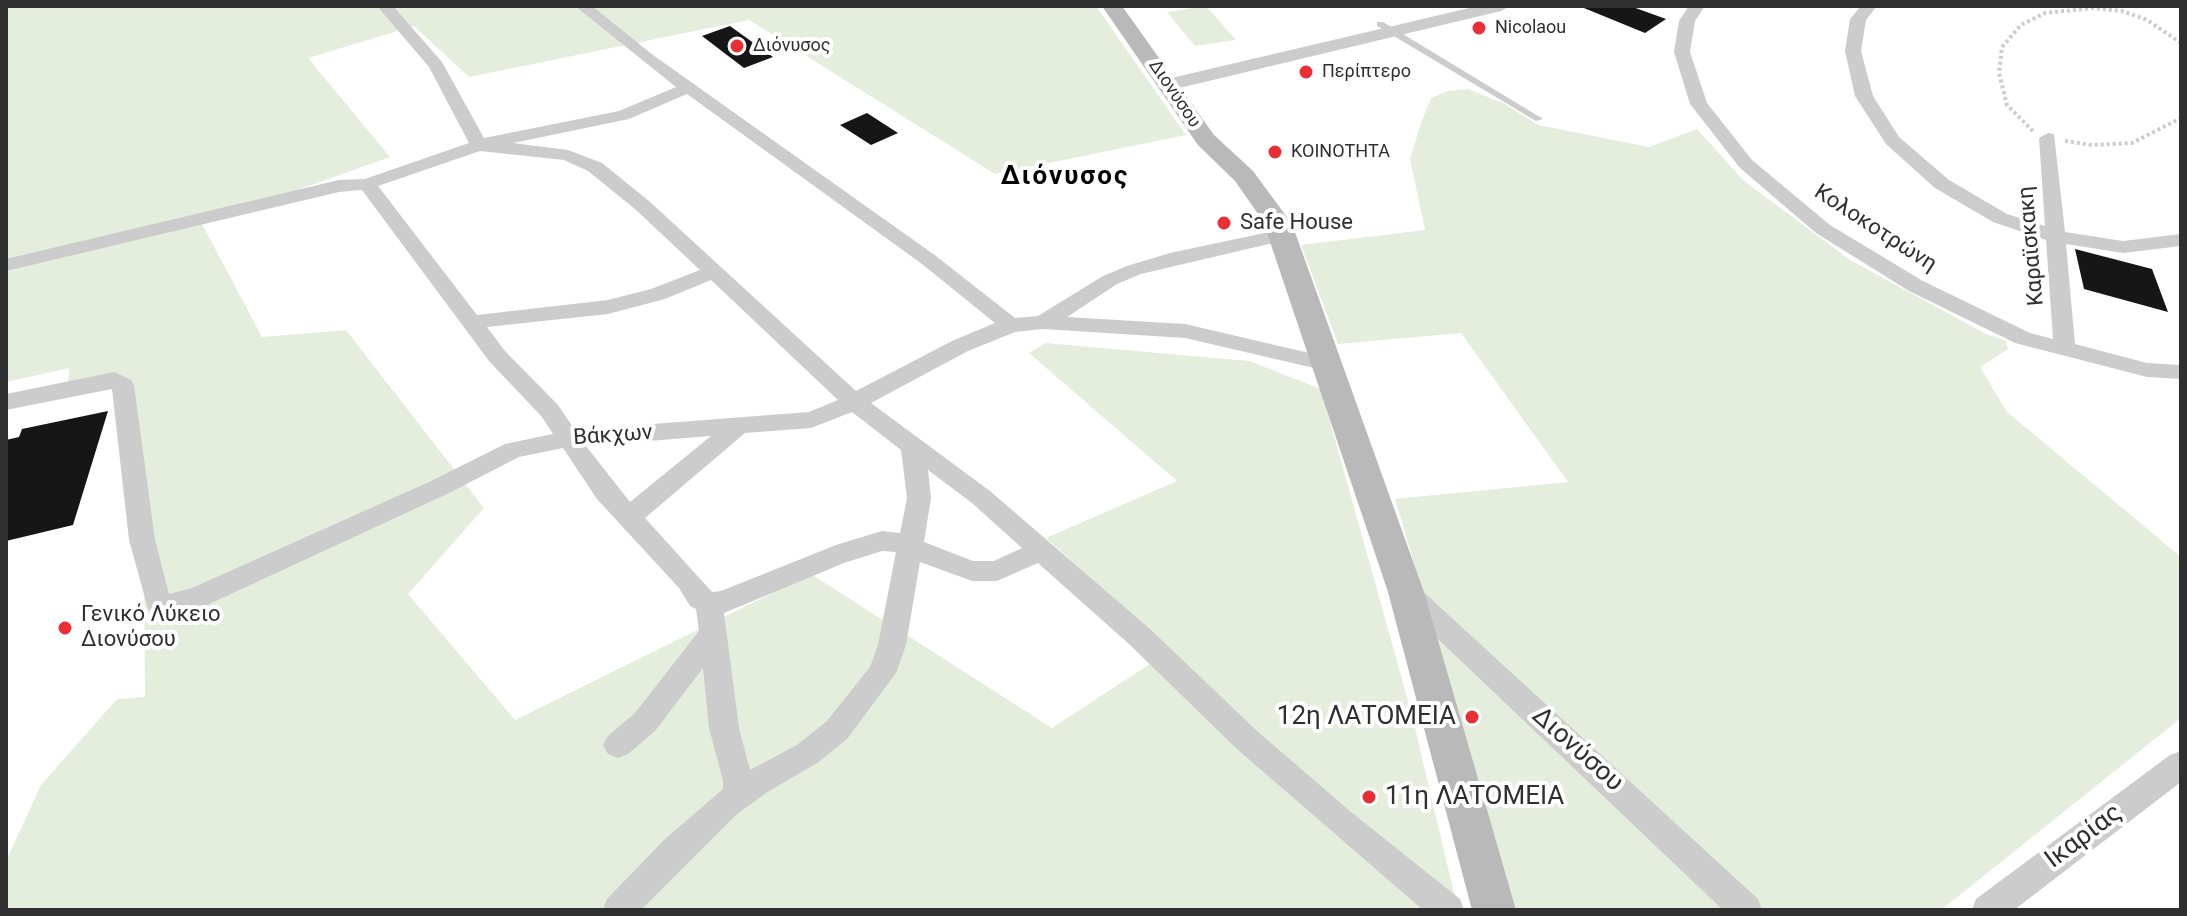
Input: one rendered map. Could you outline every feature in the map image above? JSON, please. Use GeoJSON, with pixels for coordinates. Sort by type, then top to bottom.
{"type":"FeatureCollection","features":[{"type":"Feature","properties":{"kind":"main road","name":"Διονύσου"},"geometry":{"type":"LineString","coordinates":[[1112,6],[1175,78]]}},
{"type":"Feature","properties":{"kind":"main road","name":"Διονύσου"},"geometry":{"type":"LineString","coordinates":[[1133,6],[1175,78],[1206,140],[1244,176],[1276,220],[1283,235],[1406,592],[1494,910]]}},
{"type":"Feature","properties":{"kind":"street"},"geometry":{"type":"LineString","coordinates":[[385,6],[436,65],[479,145]]}},
{"type":"Feature","properties":{"kind":"street"},"geometry":{"type":"LineString","coordinates":[[1386,28],[1453,6]]}},
{"type":"Feature","properties":{"kind":"street"},"geometry":{"type":"LineString","coordinates":[[1175,78],[1386,28],[1501,6]]}},
{"type":"Feature","properties":{"kind":"street","name":"Κολοκοτρώνη"},"geometry":{"type":"LineString","coordinates":[[1697,6],[1687,21],[1682,52],[1699,104],[1746,164],[1823,229],[1916,286],[2023,338],[2147,370],[2181,372]]}},
{"type":"Feature","properties":{"kind":"street"},"geometry":{"type":"LineString","coordinates":[[1869,6],[1858,19],[1853,51],[1864,96],[1892,140],[1954,191],[2000,218],[2055,236],[2123,247],[2181,240]]}},
{"type":"Feature","properties":{"kind":"street"},"geometry":{"type":"LineString","coordinates":[[584,8],[929,260],[1011,325]]}},
{"type":"Feature","properties":{"kind":"street"},"geometry":{"type":"LineString","coordinates":[[6,265],[339,186],[367,184],[479,145],[623,115],[689,87]]}},
{"type":"Feature","properties":{"kind":"street","name":"Καραϊσκακη"},"geometry":{"type":"LineString","coordinates":[[2048,138],[2065,351]]}},
{"type":"Feature","properties":{"kind":"street"},"geometry":{"type":"LineString","coordinates":[[479,145],[568,155],[595,167],[642,205],[853,401],[981,497],[1140,637],[1247,740],[1340,822],[1448,910]]}},
{"type":"Feature","properties":{"kind":"street"},"geometry":{"type":"LineString","coordinates":[[367,184],[497,356],[550,411],[606,493],[688,581],[699,598],[709,603],[723,602],[861,545],[882,541],[960,568],[997,571],[1039,551]]}},
{"type":"Feature","properties":{"kind":"street","name":"Βάκχων"},"geometry":{"type":"LineString","coordinates":[[6,402],[114,380],[123,385],[142,540],[157,601],[168,605],[198,597],[438,488],[513,450],[568,439],[811,420],[960,346],[1011,325],[1043,322],[1110,280],[1134,270],[1170,259],[1283,235]]}},
{"type":"Feature","properties":{"kind":"street"},"geometry":{"type":"LineString","coordinates":[[471,322],[608,307],[658,294],[714,272]]}},
{"type":"Feature","properties":{"kind":"street"},"geometry":{"type":"LineString","coordinates":[[1043,322],[1185,331],[1327,364]]}},
{"type":"Feature","properties":{"kind":"street"},"geometry":{"type":"LineString","coordinates":[[628,518],[736,428]]}},
{"type":"Feature","properties":{"kind":"street"},"geometry":{"type":"LineString","coordinates":[[619,910],[675,851],[738,795],[807,754],[837,730],[882,673],[892,645],[912,550],[919,498],[913,447]]}},
{"type":"Feature","properties":{"kind":"street","name":"Διονύσου"},"geometry":{"type":"LineString","coordinates":[[1406,592],[1746,910]]}},
{"type":"Feature","properties":{"kind":"street"},"geometry":{"type":"LineString","coordinates":[[709,603],[724,728],[738,780],[738,795]]}},
{"type":"Feature","properties":{"kind":"street"},"geometry":{"type":"LineString","coordinates":[[618,745],[645,722],[711,636]]}},
{"type":"Feature","properties":{"kind":"street","name":"Ικαρίας"},"geometry":{"type":"LineString","coordinates":[[1988,910],[2181,764]]}},
{"type":"Feature","properties":{"kind":"lane"},"geometry":{"type":"LineString","coordinates":[[1386,28],[1539,119]]}},
{"type":"Feature","properties":{"kind":"path"},"geometry":{"type":"LineString","coordinates":[[2118,6],[2122,11]]}},
{"type":"Feature","properties":{"kind":"path"},"geometry":{"type":"LineString","coordinates":[[2181,43],[2147,20],[2122,11],[2093,8],[2045,13],[2021,25],[2002,47],[1999,73],[2007,105],[2030,130],[2048,138],[2092,145],[2132,143],[2181,118]]}},
{"type":"Feature","properties":{"kind":"green space"},"geometry":{"type":"Polygon","coordinates":[[[6,6],[1096,6],[1186,135],[995,174],[749,20],[469,77],[414,26],[308,58],[390,157],[202,224],[262,337],[346,330],[484,508],[408,594],[515,720],[811,574],[1052,728],[1150,664],[1169,648],[1046,538],[1177,481],[1029,353],[1046,343],[1249,361],[1321,389],[1412,715],[1458,910],[6,910],[6,861],[41,785],[117,699],[145,697],[144,580],[116,385],[68,395],[69,368],[6,382],[6,6]]]}},
{"type":"Feature","properties":{"kind":"green space"},"geometry":{"type":"Polygon","coordinates":[[[1206,6],[1236,40],[1195,46],[1167,12],[1206,6]]]}},
{"type":"Feature","properties":{"kind":"green space"},"geometry":{"type":"Polygon","coordinates":[[[1468,89],[1505,104],[1538,125],[1649,147],[1697,129],[1743,180],[1850,260],[1986,334],[2006,341],[2008,349],[1980,367],[2007,412],[2181,557],[2181,718],[1941,910],[1516,910],[1395,499],[1568,482],[1461,333],[1338,344],[1301,245],[1425,230],[1410,159],[1431,98],[1447,91],[1468,89]]]}},
{"type":"Feature","properties":{"kind":"building"},"geometry":{"type":"Polygon","coordinates":[[[1579,6],[1630,6],[1666,19],[1645,33],[1579,6]]]}},
{"type":"Feature","properties":{"kind":"building","name":"Διόνυσος"},"geometry":{"type":"Polygon","coordinates":[[[730,26],[773,57],[744,68],[702,36],[730,26]]]}},
{"type":"Feature","properties":{"kind":"building"},"geometry":{"type":"Polygon","coordinates":[[[867,113],[898,133],[871,145],[840,125],[867,113]]]}},
{"type":"Feature","properties":{"kind":"building"},"geometry":{"type":"Polygon","coordinates":[[[2075,249],[2152,269],[2168,312],[2084,289],[2075,249]]]}},
{"type":"Feature","properties":{"kind":"building"},"geometry":{"type":"Polygon","coordinates":[[[108,411],[73,525],[6,541],[6,440],[19,437],[22,429],[108,411]]]}},
{"type":"Feature","properties":{"kind":"place","name":"Nicolaou"},"geometry":{"type":"Point","coordinates":[1479,28]}},
{"type":"Feature","properties":{"kind":"place","name":"Διόνυσος"},"geometry":{"type":"Point","coordinates":[737,46]}},
{"type":"Feature","properties":{"kind":"place","name":"Περίπτερο"},"geometry":{"type":"Point","coordinates":[1306,72]}},
{"type":"Feature","properties":{"kind":"place","name":"ΚΟΙΝΟΤΗΤΑ"},"geometry":{"type":"Point","coordinates":[1275,152]}},
{"type":"Feature","properties":{"kind":"place","name":"Safe House"},"geometry":{"type":"Point","coordinates":[1224,223]}},
{"type":"Feature","properties":{"kind":"place","name":"Γενικό Λύκειο Διονύσου"},"geometry":{"type":"Point","coordinates":[65,628]}},
{"type":"Feature","properties":{"kind":"place","name":"12η ΛΑΤΟΜΕΙΑ"},"geometry":{"type":"Point","coordinates":[1472,717]}},
{"type":"Feature","properties":{"kind":"place","name":"11η ΛΑΤΟΜΕΙΑ"},"geometry":{"type":"Point","coordinates":[1369,797]}},
{"type":"Feature","properties":{"kind":"district","name":"Διόνυσος"},"geometry":{"type":"Point","coordinates":[1065,177]}}]}
